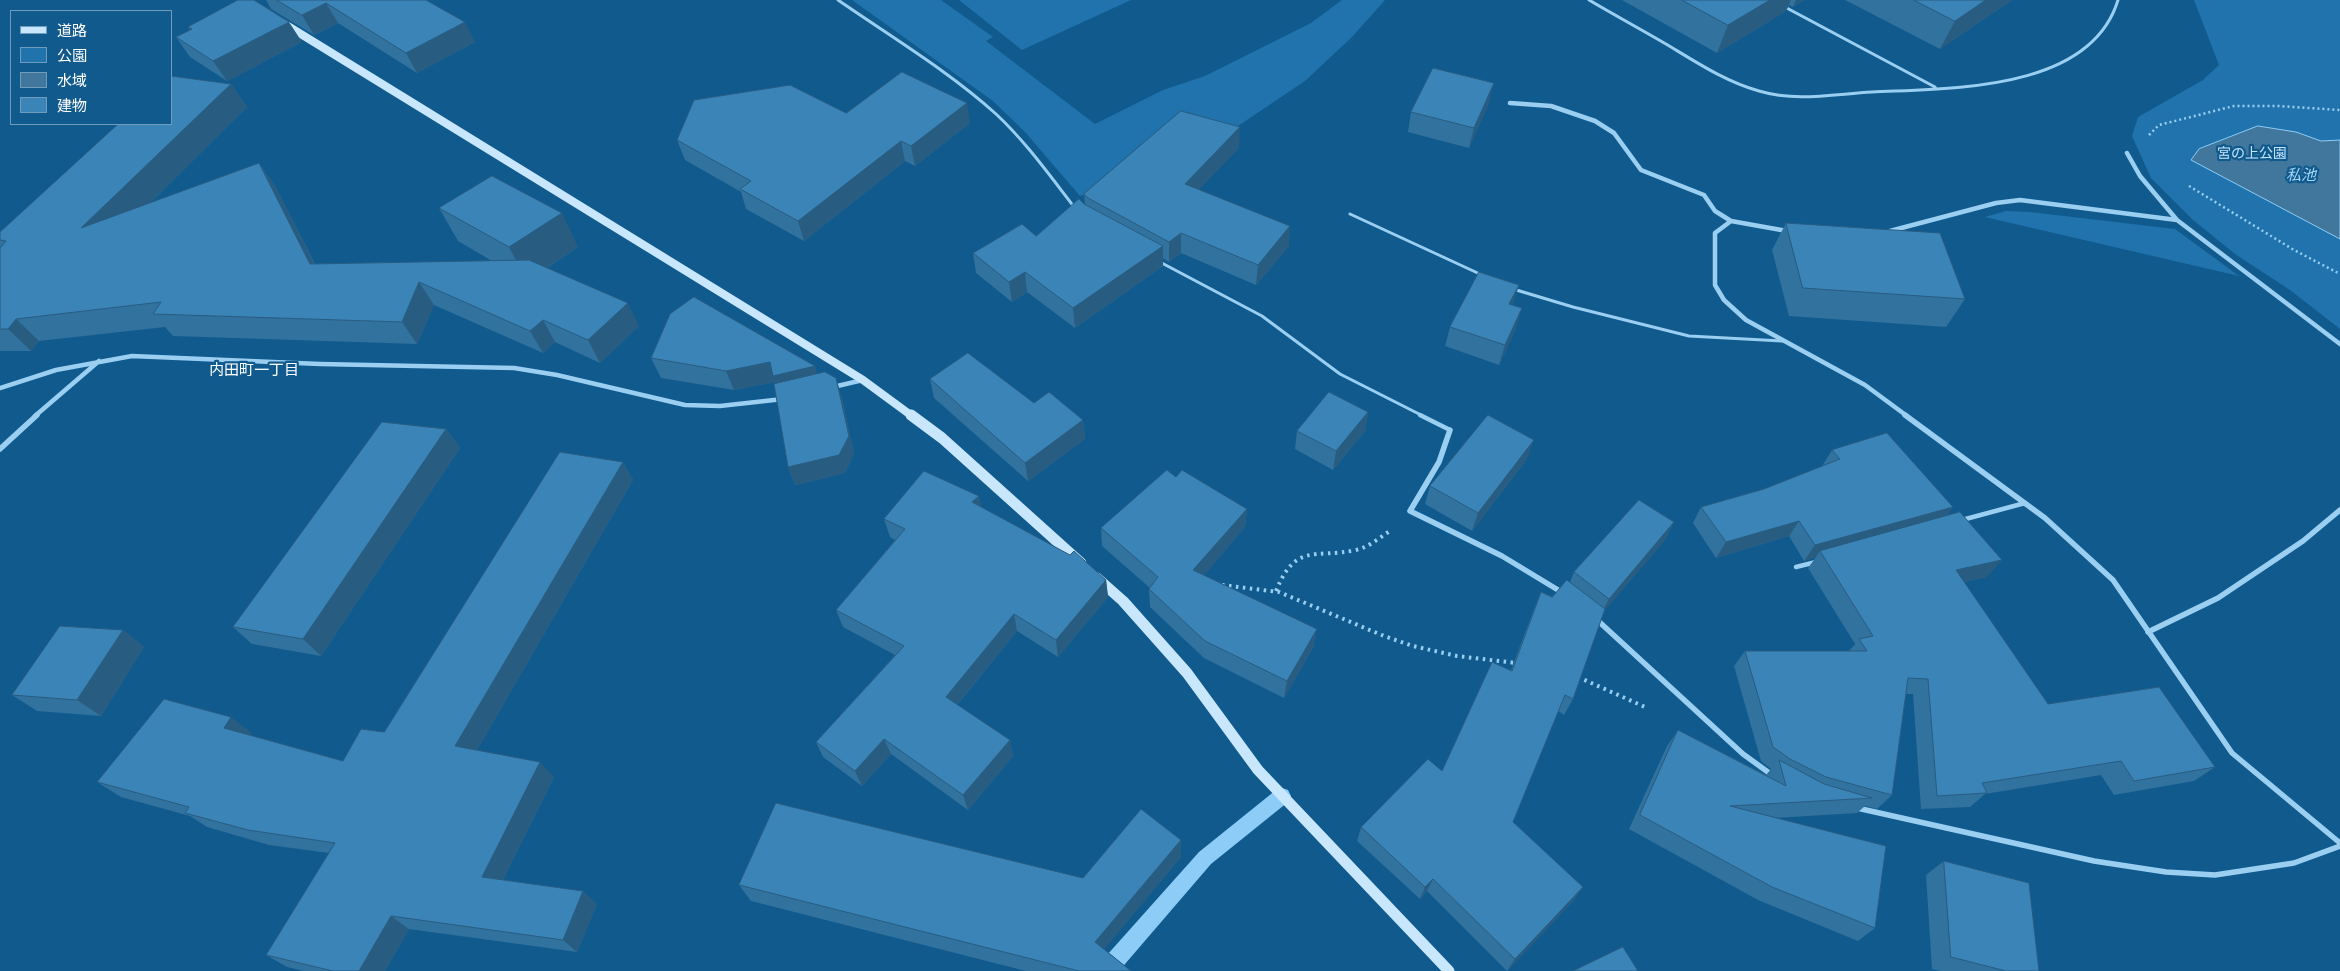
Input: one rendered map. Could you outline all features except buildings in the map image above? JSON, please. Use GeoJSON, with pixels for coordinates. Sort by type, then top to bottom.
{"type":"FeatureCollection","features":[{"type":"Feature","properties":{"kind":"street"},"geometry":{"type":"LineString","coordinates":[[270,15],[863,380],[942,438],[1123,601],[1187,673],[1258,770],[1449,971]]}},
{"type":"Feature","properties":{"kind":"street"},"geometry":{"type":"LineString","coordinates":[[1510,103],[1551,106],[1595,121],[1614,133],[1641,170],[1704,195],[1715,211],[1730,221],[1793,232]]}},
{"type":"Feature","properties":{"kind":"street"},"geometry":{"type":"LineString","coordinates":[[2127,153],[2140,176],[2177,220],[2340,344]]}},
{"type":"Feature","properties":{"kind":"street"},"geometry":{"type":"LineString","coordinates":[[1884,232],[1996,203],[2020,200],[2177,220]]}},
{"type":"Feature","properties":{"kind":"street"},"geometry":{"type":"LineString","coordinates":[[1730,221],[1715,233],[1715,285],[1724,300],[1746,320],[1865,386],[2025,502],[2113,580],[2232,753],[2340,844],[2294,863],[2215,876],[2166,872],[2094,861],[1877,814],[1848,805]]}},
{"type":"Feature","properties":{"kind":"street"},"geometry":{"type":"LineString","coordinates":[[0,388],[56,370],[132,356],[320,364],[514,368],[685,405],[720,406],[790,397]]}},
{"type":"Feature","properties":{"kind":"street"},"geometry":{"type":"LineString","coordinates":[[0,449],[46,406],[100,361]]}},
{"type":"Feature","properties":{"kind":"street"},"geometry":{"type":"LineString","coordinates":[[827,388],[863,380]]}},
{"type":"Feature","properties":{"kind":"street"},"geometry":{"type":"LineString","coordinates":[[1450,430],[1439,462],[1410,511],[1502,556],[1551,584],[1566,596]]}},
{"type":"Feature","properties":{"kind":"street"},"geometry":{"type":"LineString","coordinates":[[2148,632],[2225,592],[2303,541],[2340,510]]}},
{"type":"Feature","properties":{"kind":"street"},"geometry":{"type":"LineString","coordinates":[[1588,612],[1743,754],[1775,778]]}},
{"type":"Feature","properties":{"kind":"lane"},"geometry":{"type":"LineString","coordinates":[[838,0],[928,62],[996,114],[1024,143],[1070,203],[1082,215]]}},
{"type":"Feature","properties":{"kind":"lane"},"geometry":{"type":"LineString","coordinates":[[1589,0],[1717,74],[1746,87],[1774,95],[1838,94],[2006,80],[2066,61],[2088,47],[2104,30],[2114,14],[2118,0]]}},
{"type":"Feature","properties":{"kind":"lane"},"geometry":{"type":"LineString","coordinates":[[1781,5],[1935,87]]}},
{"type":"Feature","properties":{"kind":"lane"},"geometry":{"type":"LineString","coordinates":[[1350,214],[1488,278]]}},
{"type":"Feature","properties":{"kind":"lane"},"geometry":{"type":"LineString","coordinates":[[1152,258],[1262,316],[1340,374],[1450,430]]}},
{"type":"Feature","properties":{"kind":"lane"},"geometry":{"type":"LineString","coordinates":[[1506,285],[1523,293],[1572,308],[1689,336],[1784,340]]}},
{"type":"Feature","properties":{"kind":"lane"},"geometry":{"type":"LineString","coordinates":[[1958,521],[2025,502]]}},
{"type":"Feature","properties":{"kind":"lane"},"geometry":{"type":"LineString","coordinates":[[1796,567],[1825,559]]}},
{"type":"Feature","properties":{"kind":"path"},"geometry":{"type":"LineString","coordinates":[[2147,143],[2149,134],[2159,125],[2234,106],[2340,110]]}},
{"type":"Feature","properties":{"kind":"path"},"geometry":{"type":"LineString","coordinates":[[2184,183],[2294,250],[2340,274]]}},
{"type":"Feature","properties":{"kind":"path"},"geometry":{"type":"LineString","coordinates":[[1276,591],[1281,576],[1288,566],[1303,555],[1319,552],[1358,550],[1392,530],[1410,511]]}},
{"type":"Feature","properties":{"kind":"path"},"geometry":{"type":"LineString","coordinates":[[1217,584],[1238,589],[1276,591],[1328,611],[1400,643],[1448,654],[1521,663]]}},
{"type":"Feature","properties":{"kind":"path"},"geometry":{"type":"LineString","coordinates":[[1571,675],[1609,690],[1648,709]]}},
{"type":"Feature","properties":{"kind":"green space"},"geometry":{"type":"Polygon","coordinates":[[[852,0],[941,0],[993,37],[986,41],[1095,124],[1163,90],[1205,76],[1311,23],[1342,0],[1385,0],[1352,37],[1305,81],[1226,134],[1099,190],[1080,196],[1025,132],[993,101],[852,0]]]}},
{"type":"Feature","properties":{"kind":"green space"},"geometry":{"type":"Polygon","coordinates":[[[959,0],[1131,0],[1022,50],[959,0]]]}},
{"type":"Feature","properties":{"kind":"green space","name":"宮の上公園"},"geometry":{"type":"Polygon","coordinates":[[[2194,0],[2340,0],[2340,329],[2290,290],[2235,254],[2193,220],[2151,178],[2132,136],[2138,117],[2203,80],[2219,65],[2194,0]]]}},
{"type":"Feature","properties":{"kind":"green space"},"geometry":{"type":"Polygon","coordinates":[[[2006,211],[2030,212],[2175,229],[2239,276],[1985,217],[2006,211]]]}},
{"type":"Feature","properties":{"kind":"water","name":"私池"},"geometry":{"type":"Polygon","coordinates":[[[2258,126],[2296,132],[2321,141],[2340,140],[2340,239],[2191,160],[2199,149],[2258,126]]]}},
{"type":"Feature","properties":{"kind":"waterway"},"geometry":{"type":"LineString","coordinates":[[1106,971],[1205,858],[1282,796]]}},
{"type":"Feature","properties":{"kind":"district","name":"内田町一丁目"},"geometry":{"type":"Point","coordinates":[254,370]}}]}
